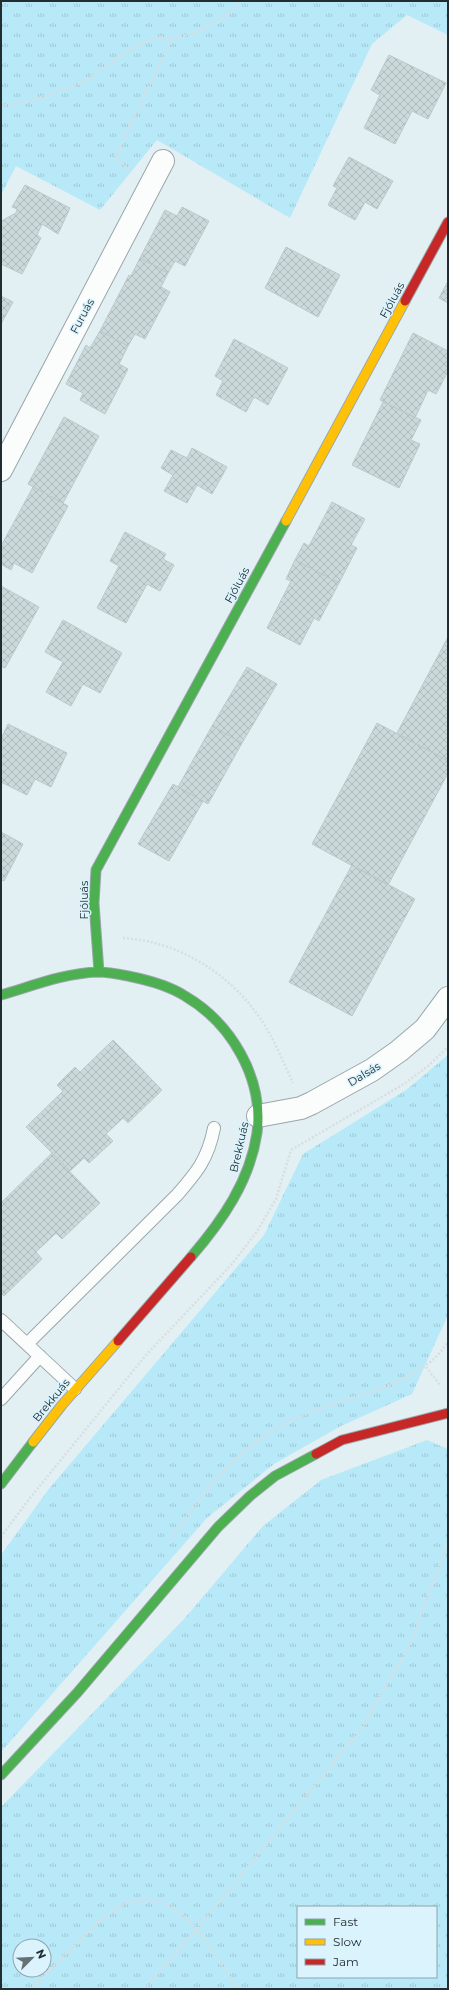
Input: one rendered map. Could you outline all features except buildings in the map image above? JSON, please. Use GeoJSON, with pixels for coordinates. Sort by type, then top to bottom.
{"type":"FeatureCollection","features":[{"type":"Feature","properties":{"kind":"street","name":"Furuás"},"geometry":{"type":"LineString","coordinates":[[1,470],[163,161]]}},
{"type":"Feature","properties":{"kind":"street","name":"Fjóluás"},"geometry":{"type":"LineString","coordinates":[[99,972],[94,903],[96,870],[448,222]]}},
{"type":"Feature","properties":{"kind":"street","name":"Brekkuás"},"geometry":{"type":"LineString","coordinates":[[1,995],[78,975],[99,972],[145,978],[168,987],[212,1014],[230,1034],[244,1058],[255,1090],[258,1116],[252,1153],[244,1180],[223,1218],[216,1228],[75,1390],[1,1484]]}},
{"type":"Feature","properties":{"kind":"street","name":"Dalsás"},"geometry":{"type":"LineString","coordinates":[[258,1116],[301,1108],[372,1070],[399,1051],[425,1029],[448,998]]}},
{"type":"Feature","properties":{"kind":"street"},"geometry":{"type":"LineString","coordinates":[[1,1775],[77,1693],[218,1527],[250,1496],[275,1476],[342,1440],[448,1413]]}},
{"type":"Feature","properties":{"kind":"lane"},"geometry":{"type":"LineString","coordinates":[[27,1344],[182,1189],[196,1173],[210,1149],[214,1128]]}},
{"type":"Feature","properties":{"kind":"lane"},"geometry":{"type":"LineString","coordinates":[[1,1320],[75,1390]]}},
{"type":"Feature","properties":{"kind":"lane"},"geometry":{"type":"LineString","coordinates":[[1,1399],[40,1356]]}},
{"type":"Feature","properties":{"kind":"path"},"geometry":{"type":"LineString","coordinates":[[1,106],[27,102],[82,83],[133,47],[158,37],[172,39],[196,32],[220,20],[241,1]]}},
{"type":"Feature","properties":{"kind":"path"},"geometry":{"type":"LineString","coordinates":[[149,189],[115,158],[172,39]]}},
{"type":"Feature","properties":{"kind":"path"},"geometry":{"type":"LineString","coordinates":[[1,1537],[26,1503],[146,1355],[231,1266],[256,1233],[276,1199],[291,1150],[404,1084],[428,1066],[448,1047]]}},
{"type":"Feature","properties":{"kind":"path"},"geometry":{"type":"LineString","coordinates":[[426,1367],[440,1385]]}},
{"type":"Feature","properties":{"kind":"path"},"geometry":{"type":"LineString","coordinates":[[144,1989],[197,1929],[361,1729],[410,1644],[448,1542]]}},
{"type":"Feature","properties":{"kind":"path"},"geometry":{"type":"LineString","coordinates":[[31,1989],[100,1920],[123,1904],[146,1898],[168,1905],[186,1918],[197,1929],[239,1989]]}},
{"type":"Feature","properties":{"kind":"green space"},"geometry":{"type":"Polygon","coordinates":[[[1,1],[448,1],[448,35],[407,15],[372,44],[290,218],[157,140],[100,210],[16,166],[1,195],[1,1]]]}},
{"type":"Feature","properties":{"kind":"green space"},"geometry":{"type":"Polygon","coordinates":[[[448,1055],[448,1315],[412,1394],[341,1426],[274,1464],[207,1518],[1,1752],[1,1555],[48,1490],[264,1235],[303,1154],[406,1090],[448,1055]]]}},
{"type":"Feature","properties":{"kind":"green space"},"geometry":{"type":"Polygon","coordinates":[[[427,1440],[448,1449],[448,1989],[1,1989],[1,1807],[185,1618],[263,1526],[321,1480],[427,1440]]]}},
{"type":"Feature","properties":{"kind":"traffic: fast"},"geometry":{"type":"LineString","coordinates":[[99,972],[94,903],[96,870],[286,521]]}},
{"type":"Feature","properties":{"kind":"traffic: fast"},"geometry":{"type":"LineString","coordinates":[[1,995],[49,980],[86,973],[109,973],[143,979],[172,989],[202,1007],[217,1021],[230,1037],[241,1054],[255,1092],[258,1112],[257,1133],[248,1168],[233,1200],[224,1215],[191,1257]]}},
{"type":"Feature","properties":{"kind":"traffic: fast"},"geometry":{"type":"LineString","coordinates":[[1,1484],[33,1442]]}},
{"type":"Feature","properties":{"kind":"traffic: fast"},"geometry":{"type":"LineString","coordinates":[[1,1775],[77,1693],[218,1527],[250,1496],[275,1476],[316,1454]]}},
{"type":"Feature","properties":{"kind":"traffic: slow"},"geometry":{"type":"LineString","coordinates":[[286,521],[405,301]]}},
{"type":"Feature","properties":{"kind":"traffic: slow"},"geometry":{"type":"LineString","coordinates":[[33,1442],[62,1405],[118,1341]]}},
{"type":"Feature","properties":{"kind":"traffic: jam"},"geometry":{"type":"LineString","coordinates":[[405,301],[448,222]]}},
{"type":"Feature","properties":{"kind":"traffic: jam"},"geometry":{"type":"LineString","coordinates":[[118,1341],[191,1257]]}},
{"type":"Feature","properties":{"kind":"traffic: jam"},"geometry":{"type":"LineString","coordinates":[[316,1454],[342,1440],[448,1413]]}}]}
